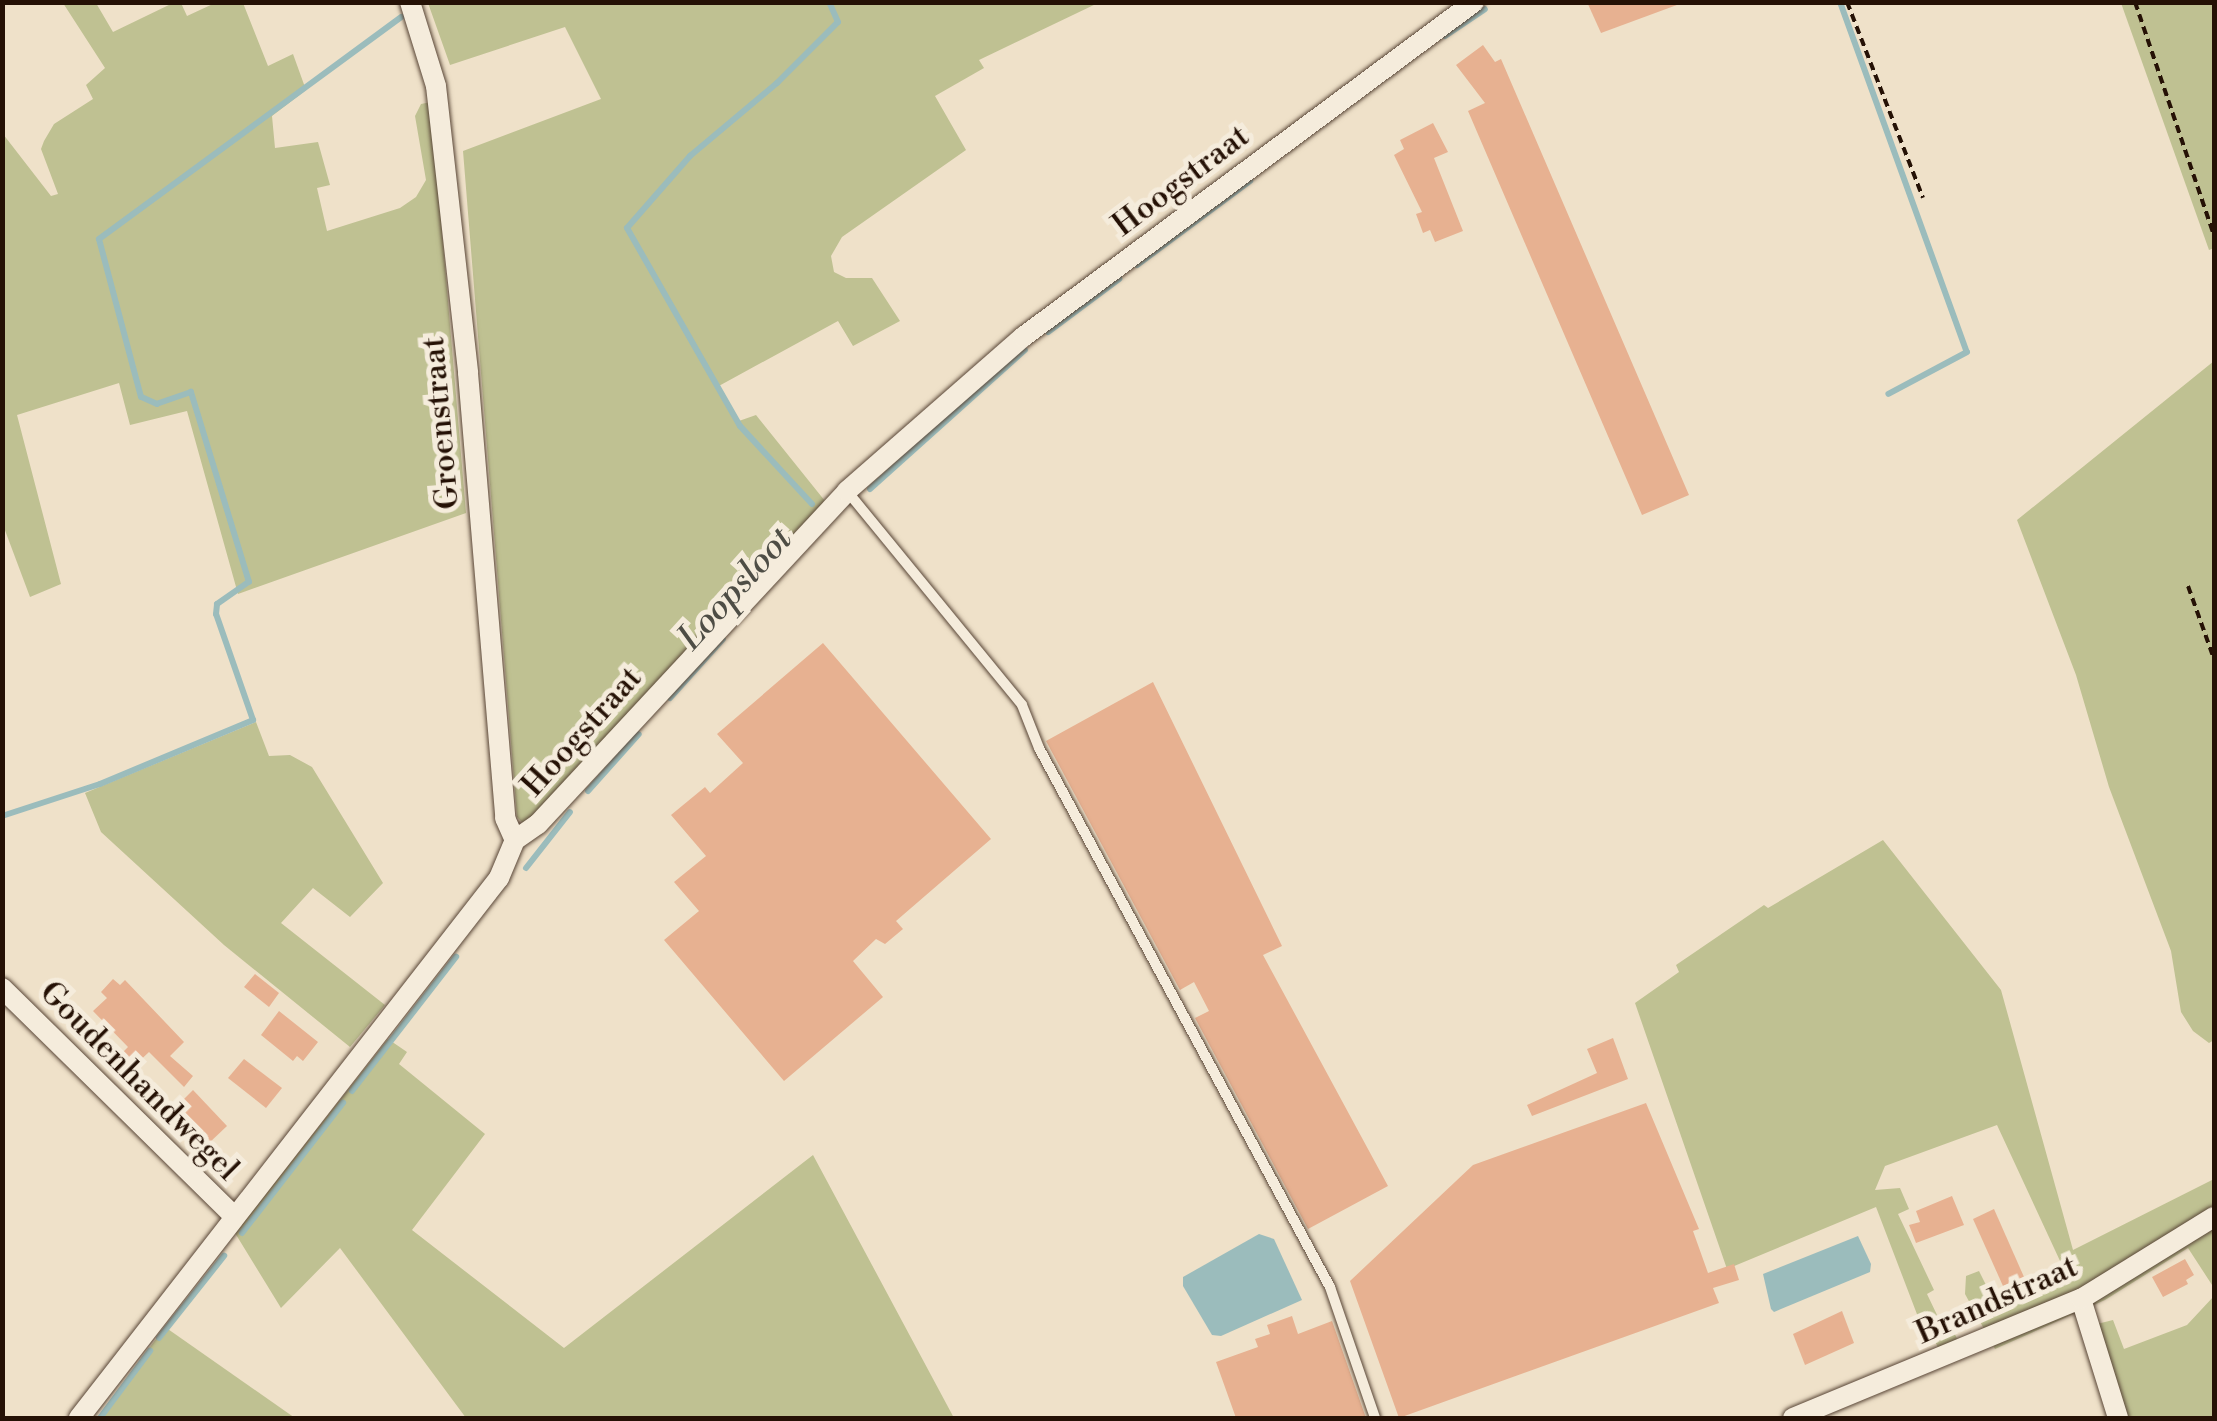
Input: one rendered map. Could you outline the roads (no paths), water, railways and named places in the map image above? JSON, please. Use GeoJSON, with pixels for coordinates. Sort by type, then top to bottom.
{"type":"FeatureCollection","features":[{"type":"Feature","properties":{"kind":"street","name":"Groenstraat"},"geometry":{"type":"LineString","coordinates":[[410,2],[436,86],[468,374],[506,818],[515,840]]}},
{"type":"Feature","properties":{"kind":"street","name":"Hoogstraat"},"geometry":{"type":"LineString","coordinates":[[79,1418],[499,878],[515,840],[538,824],[847,492],[1023,337],[1474,2]]}},
{"type":"Feature","properties":{"kind":"street","name":"Goudenhandwegel"},"geometry":{"type":"LineString","coordinates":[[2,988],[234,1216]]}},
{"type":"Feature","properties":{"kind":"street","name":"Brandstraat"},"geometry":{"type":"LineString","coordinates":[[1793,1418],[2081,1299],[2214,1217]]}},
{"type":"Feature","properties":{"kind":"street"},"geometry":{"type":"LineString","coordinates":[[2081,1299],[2118,1418]]}},
{"type":"Feature","properties":{"kind":"lane"},"geometry":{"type":"LineString","coordinates":[[847,492],[1022,705],[1039,748],[1330,1287],[1375,1418]]}},
{"type":"Feature","properties":{"kind":"water"},"geometry":{"type":"Polygon","coordinates":[[[1259,1234],[1274,1239],[1302,1300],[1221,1336],[1212,1335],[1183,1286],[1183,1277],[1259,1234]]]}},
{"type":"Feature","properties":{"kind":"water"},"geometry":{"type":"Polygon","coordinates":[[[1858,1236],[1871,1264],[1870,1272],[1774,1312],[1771,1309],[1763,1274],[1858,1236]]]}},
{"type":"Feature","properties":{"kind":"waterway"},"geometry":{"type":"LineString","coordinates":[[812,504],[740,426],[627,228],[690,156],[777,83],[838,22],[829,2]]}},
{"type":"Feature","properties":{"kind":"waterway"},"geometry":{"type":"LineString","coordinates":[[1840,2],[1967,352],[1888,394]]}},
{"type":"Feature","properties":{"kind":"waterway","name":"Loopsloot"},"geometry":{"type":"LineString","coordinates":[[1445,36],[1485,9]]}},
{"type":"Feature","properties":{"kind":"waterway"},"geometry":{"type":"LineString","coordinates":[[2,816],[100,784],[253,720],[216,614],[217,604],[249,582],[191,392],[157,404],[141,397],[99,239],[401,17]]}},
{"type":"Feature","properties":{"kind":"waterway","name":"Loopsloot"},"geometry":{"type":"LineString","coordinates":[[1137,265],[1250,181]]}},
{"type":"Feature","properties":{"kind":"waterway","name":"Loopsloot"},"geometry":{"type":"LineString","coordinates":[[1048,332],[1119,279]]}},
{"type":"Feature","properties":{"kind":"waterway","name":"Loopsloot"},"geometry":{"type":"LineString","coordinates":[[870,489],[1025,350]]}},
{"type":"Feature","properties":{"kind":"waterway","name":"Loopsloot"},"geometry":{"type":"LineString","coordinates":[[670,698],[723,639]]}},
{"type":"Feature","properties":{"kind":"waterway","name":"Loopsloot"},"geometry":{"type":"LineString","coordinates":[[588,791],[639,734]]}},
{"type":"Feature","properties":{"kind":"waterway","name":"Loopsloot"},"geometry":{"type":"LineString","coordinates":[[526,868],[570,812]]}},
{"type":"Feature","properties":{"kind":"waterway","name":"Loopsloot"},"geometry":{"type":"LineString","coordinates":[[352,1091],[456,957]]}},
{"type":"Feature","properties":{"kind":"waterway","name":"Loopsloot"},"geometry":{"type":"LineString","coordinates":[[242,1233],[343,1103]]}},
{"type":"Feature","properties":{"kind":"waterway","name":"Loopsloot"},"geometry":{"type":"LineString","coordinates":[[159,1338],[224,1256]]}},
{"type":"Feature","properties":{"kind":"waterway","name":"Loopsloot"},"geometry":{"type":"LineString","coordinates":[[100,1418],[150,1351]]}}]}
